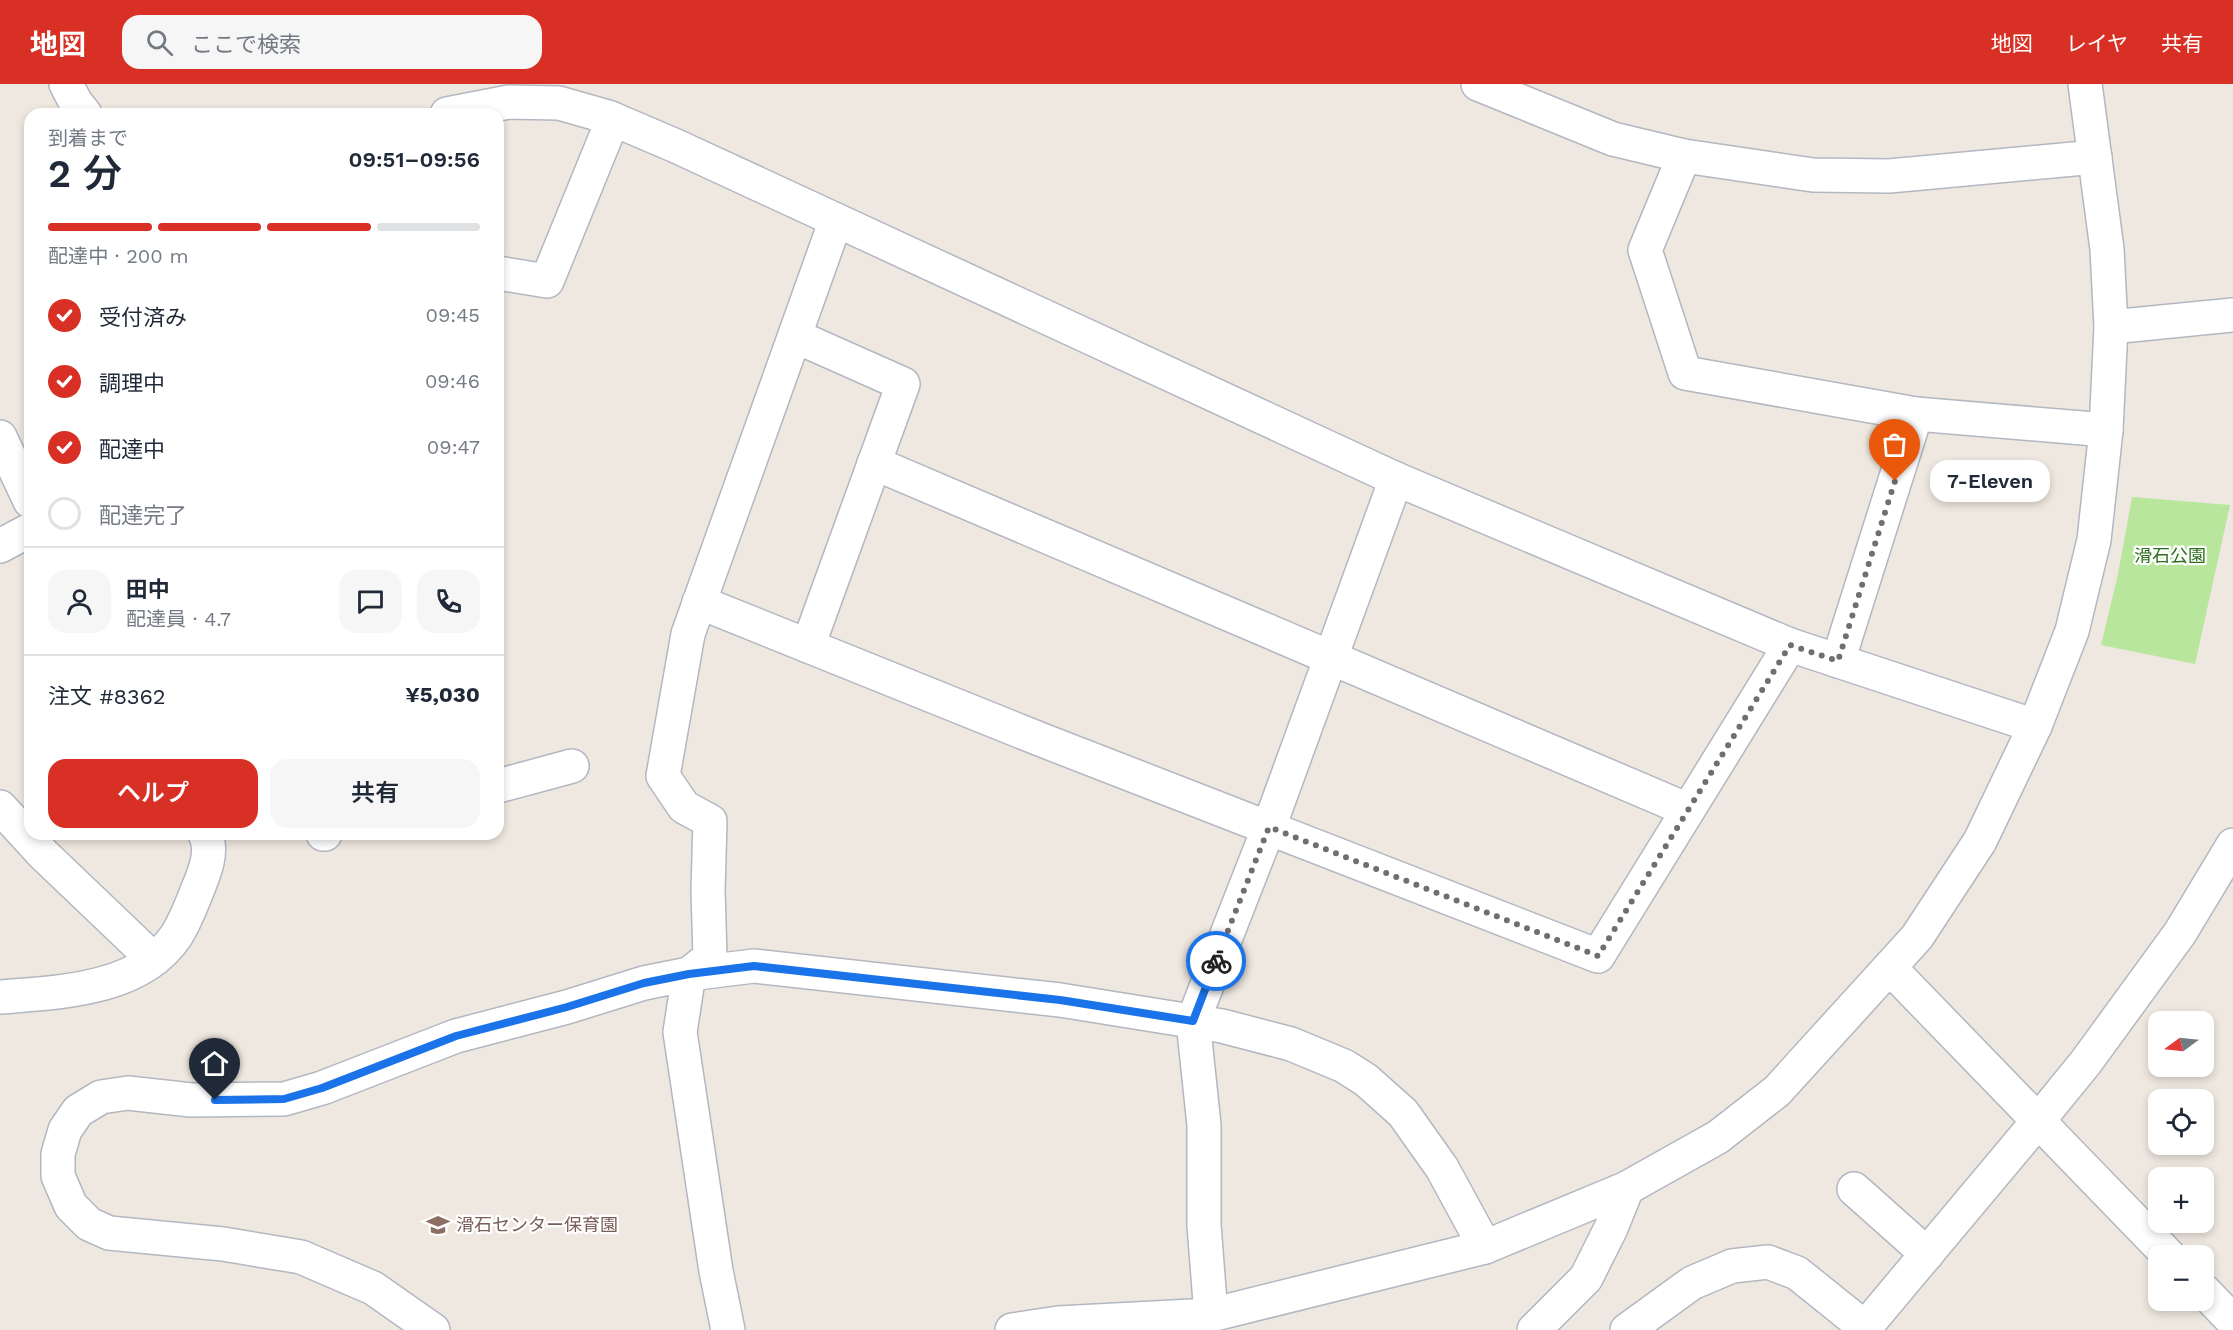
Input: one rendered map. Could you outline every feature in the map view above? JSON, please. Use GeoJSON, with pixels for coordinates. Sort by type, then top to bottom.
{"type":"FeatureCollection","features":[{"type":"Feature","properties":{"kind":"street"},"geometry":{"type":"LineString","coordinates":[[66,84],[80,108]]}},
{"type":"Feature","properties":{"kind":"street"},"geometry":{"type":"LineString","coordinates":[[1478,84],[1612,139],[1684,156],[1813,175],[1878,176],[2096,157]]}},
{"type":"Feature","properties":{"kind":"street"},"geometry":{"type":"LineString","coordinates":[[1012,1330],[1211,1315],[1485,1247],[1627,1188],[1718,1137],[1777,1091],[1917,937],[1980,842],[2035,726],[2072,631],[2094,540],[2106,430],[2111,327],[2107,249],[2085,84]]}},
{"type":"Feature","properties":{"kind":"street"},"geometry":{"type":"LineString","coordinates":[[478,108],[508,102],[559,103],[613,119],[1396,479],[1790,645],[2035,726]]}},
{"type":"Feature","properties":{"kind":"street"},"geometry":{"type":"LineString","coordinates":[[504,274],[547,281],[613,119]]}},
{"type":"Feature","properties":{"kind":"street"},"geometry":{"type":"LineString","coordinates":[[1684,156],[1645,249],[1685,373],[1916,414],[2106,430]]}},
{"type":"Feature","properties":{"kind":"street"},"geometry":{"type":"LineString","coordinates":[[728,1330],[716,1271],[680,1032],[689,974],[710,957],[708,891],[710,821],[684,807],[663,776],[687,634],[836,220]]}},
{"type":"Feature","properties":{"kind":"street"},"geometry":{"type":"LineString","coordinates":[[2111,327],[2233,315]]}},
{"type":"Feature","properties":{"kind":"street"},"geometry":{"type":"LineString","coordinates":[[795,336],[903,384],[808,645]]}},
{"type":"Feature","properties":{"kind":"street"},"geometry":{"type":"LineString","coordinates":[[1838,661],[1916,414]]}},
{"type":"Feature","properties":{"kind":"street"},"geometry":{"type":"LineString","coordinates":[[0,436],[24,488]]}},
{"type":"Feature","properties":{"kind":"street"},"geometry":{"type":"LineString","coordinates":[[874,463],[1688,810]]}},
{"type":"Feature","properties":{"kind":"street"},"geometry":{"type":"LineString","coordinates":[[1211,1315],[1204,1225],[1204,1125],[1193,1021],[1269,827],[1396,479]]}},
{"type":"Feature","properties":{"kind":"street"},"geometry":{"type":"LineString","coordinates":[[0,546],[24,533]]}},
{"type":"Feature","properties":{"kind":"street"},"geometry":{"type":"LineString","coordinates":[[699,602],[1042,740],[1598,956],[1790,645]]}},
{"type":"Feature","properties":{"kind":"street"},"geometry":{"type":"LineString","coordinates":[[504,784],[573,766]]}},
{"type":"Feature","properties":{"kind":"street"},"geometry":{"type":"LineString","coordinates":[[0,807],[24,833]]}},
{"type":"Feature","properties":{"kind":"street"},"geometry":{"type":"LineString","coordinates":[[30,840],[153,959]]}},
{"type":"Feature","properties":{"kind":"street"},"geometry":{"type":"LineString","coordinates":[[0,997],[39,994],[96,985],[131,973],[153,959],[175,938],[187,916],[207,866],[208,840]]}},
{"type":"Feature","properties":{"kind":"street"},"geometry":{"type":"LineString","coordinates":[[1627,1330],[1692,1283],[1732,1266],[1768,1262],[1797,1273],[1865,1329],[2086,1062],[2180,933],[2233,845]]}},
{"type":"Feature","properties":{"kind":"street"},"geometry":{"type":"LineString","coordinates":[[433,1330],[373,1288],[301,1257],[223,1244],[109,1233],[89,1224],[71,1206],[58,1176],[57,1154],[65,1130],[78,1111],[101,1097],[128,1093],[191,1100],[284,1099],[322,1088],[456,1036],[567,1007],[644,983],[689,974],[754,966],[1060,1000],[1222,1026],[1291,1044],[1344,1066],[1366,1080],[1403,1113],[1442,1168],[1485,1247]]}},
{"type":"Feature","properties":{"kind":"street"},"geometry":{"type":"LineString","coordinates":[[1890,968],[2158,1245]]}},
{"type":"Feature","properties":{"kind":"street"},"geometry":{"type":"LineString","coordinates":[[1534,1330],[1586,1278],[1611,1228],[1627,1188]]}},
{"type":"Feature","properties":{"kind":"street"},"geometry":{"type":"LineString","coordinates":[[1854,1189],[1927,1254]]}},
{"type":"Feature","properties":{"kind":"green space","name":"滑石公園"},"geometry":{"type":"Polygon","coordinates":[[[2132,497],[2230,505],[2195,664],[2101,645],[2118,574],[2132,497]]]}},
{"type":"Feature","properties":{"kind":"way so far"},"geometry":{"type":"LineString","coordinates":[[1216,961],[1269,827],[1598,956],[1790,645],[1838,661],[1895,481]]}},
{"type":"Feature","properties":{"kind":"place","name":"7-Eleven"},"geometry":{"type":"Point","coordinates":[1895,481]}},
{"type":"Feature","properties":{"kind":"place","name":"滑石センター保育園"},"geometry":{"type":"Point","coordinates":[438,1225]}},
{"type":"Feature","properties":{"kind":"route"},"geometry":{"type":"LineString","coordinates":[[215,1100],[284,1099],[322,1088],[456,1036],[567,1007],[644,983],[689,974],[754,966],[1060,1000],[1193,1021],[1216,961]]}}]}
